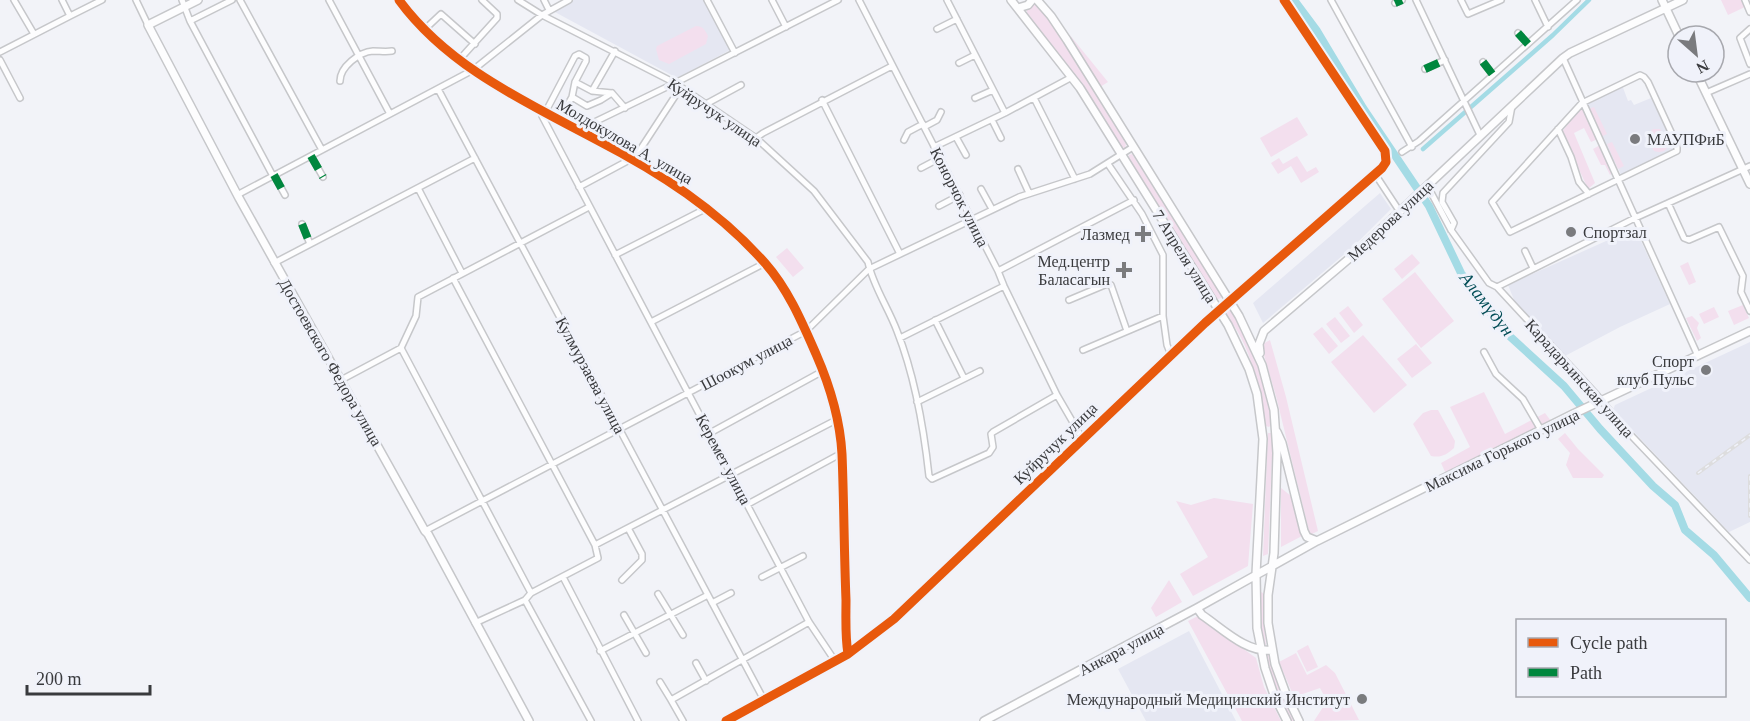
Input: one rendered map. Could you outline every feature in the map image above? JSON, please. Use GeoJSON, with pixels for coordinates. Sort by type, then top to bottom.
{"type":"FeatureCollection","features":[{"type":"Feature","properties":{"kind":"main road"},"geometry":{"type":"LineString","coordinates":[[148,25],[184,3],[198,0]]}},
{"type":"Feature","properties":{"kind":"main road","name":"7 Апреля улица"},"geometry":{"type":"LineString","coordinates":[[1011,0],[1072,77],[1243,352],[1254,382],[1263,431],[1256,574],[1256,614],[1260,651],[1270,683],[1287,721]]}},
{"type":"Feature","properties":{"kind":"main road"},"geometry":{"type":"LineString","coordinates":[[1018,8],[1028,6],[1034,0]]}},
{"type":"Feature","properties":{"kind":"main road","name":"7 Апреля улица"},"geometry":{"type":"LineString","coordinates":[[1034,0],[1060,28],[1239,316],[1261,363],[1270,393],[1276,428],[1274,553],[1268,608],[1272,650],[1280,680],[1299,721]]}},
{"type":"Feature","properties":{"kind":"main road"},"geometry":{"type":"LineString","coordinates":[[1662,0],[1673,24]]}},
{"type":"Feature","properties":{"kind":"main road","name":"Медерова улица"},"geometry":{"type":"LineString","coordinates":[[1264,331],[1359,251],[1425,186],[1563,58],[1683,0]]}},
{"type":"Feature","properties":{"kind":"main road","name":"Достоевского Федора улица"},"geometry":{"type":"LineString","coordinates":[[148,25],[274,263],[428,534],[529,721]]}},
{"type":"Feature","properties":{"kind":"main road"},"geometry":{"type":"LineString","coordinates":[[1702,84],[1747,168],[1750,184]]}},
{"type":"Feature","properties":{"kind":"main road"},"geometry":{"type":"LineString","coordinates":[[1246,328],[1252,333],[1264,331]]}},
{"type":"Feature","properties":{"kind":"main road"},"geometry":{"type":"LineString","coordinates":[[1261,363],[1259,344],[1264,331]]}},
{"type":"Feature","properties":{"kind":"main road","name":"Максима Горького улица"},"geometry":{"type":"LineString","coordinates":[[1256,574],[1317,541],[1573,414],[1750,331]]}},
{"type":"Feature","properties":{"kind":"main road"},"geometry":{"type":"LineString","coordinates":[[1263,431],[1276,428],[1282,442],[1304,531],[1307,537],[1317,541]]}},
{"type":"Feature","properties":{"kind":"main road","name":"Анкара улица"},"geometry":{"type":"LineString","coordinates":[[984,721],[1197,608],[1256,574]]}},
{"type":"Feature","properties":{"kind":"main road"},"geometry":{"type":"LineString","coordinates":[[1197,608],[1202,615],[1250,648],[1260,651],[1272,650]]}},
{"type":"Feature","properties":{"kind":"street"},"geometry":{"type":"LineString","coordinates":[[14,0],[34,34]]}},
{"type":"Feature","properties":{"kind":"street"},"geometry":{"type":"LineString","coordinates":[[62,0],[70,16]]}},
{"type":"Feature","properties":{"kind":"street"},"geometry":{"type":"LineString","coordinates":[[0,52],[102,0]]}},
{"type":"Feature","properties":{"kind":"street","name":"Достоевского Федора улица"},"geometry":{"type":"LineString","coordinates":[[136,0],[148,25]]}},
{"type":"Feature","properties":{"kind":"street"},"geometry":{"type":"LineString","coordinates":[[190,21],[232,0]]}},
{"type":"Feature","properties":{"kind":"street"},"geometry":{"type":"LineString","coordinates":[[240,0],[322,150]]}},
{"type":"Feature","properties":{"kind":"street"},"geometry":{"type":"LineString","coordinates":[[329,0],[390,114]]}},
{"type":"Feature","properties":{"kind":"street","name":"Молдокулова А. улица"},"geometry":{"type":"LineString","coordinates":[[399,0],[424,30],[473,70],[543,112],[633,158],[706,207],[765,263],[791,300],[823,370],[838,419],[842,453],[848,654]]}},
{"type":"Feature","properties":{"kind":"street"},"geometry":{"type":"LineString","coordinates":[[459,60],[497,18],[497,14],[482,0]]}},
{"type":"Feature","properties":{"kind":"street","name":"Куйручук улица"},"geometry":{"type":"LineString","coordinates":[[518,0],[542,15],[681,87],[756,138],[814,191],[868,262],[900,338],[925,436],[929,476],[932,479],[988,453],[993,447],[991,435],[993,432],[1057,395]]}},
{"type":"Feature","properties":{"kind":"street"},"geometry":{"type":"LineString","coordinates":[[544,0],[549,10]]}},
{"type":"Feature","properties":{"kind":"street"},"geometry":{"type":"LineString","coordinates":[[237,195],[473,70],[542,15],[569,0]]}},
{"type":"Feature","properties":{"kind":"street"},"geometry":{"type":"LineString","coordinates":[[707,0],[735,52]]}},
{"type":"Feature","properties":{"kind":"street"},"geometry":{"type":"LineString","coordinates":[[772,0],[786,27]]}},
{"type":"Feature","properties":{"kind":"street"},"geometry":{"type":"LineString","coordinates":[[578,130],[675,84],[838,0]]}},
{"type":"Feature","properties":{"kind":"street","name":"Конорчок улица"},"geometry":{"type":"LineString","coordinates":[[859,0],[960,195],[1057,395],[1082,438]]}},
{"type":"Feature","properties":{"kind":"street"},"geometry":{"type":"LineString","coordinates":[[947,0],[1005,113]]}},
{"type":"Feature","properties":{"kind":"street","name":"Куйручук улица"},"geometry":{"type":"LineString","coordinates":[[726,721],[848,654],[894,619],[1219,310],[1377,177],[1386,162],[1385,151],[1284,0]]}},
{"type":"Feature","properties":{"kind":"street"},"geometry":{"type":"LineString","coordinates":[[1331,0],[1412,147]]}},
{"type":"Feature","properties":{"kind":"street"},"geometry":{"type":"LineString","coordinates":[[1395,3],[1402,0]]}},
{"type":"Feature","properties":{"kind":"street"},"geometry":{"type":"LineString","coordinates":[[1416,0],[1480,135]]}},
{"type":"Feature","properties":{"kind":"street"},"geometry":{"type":"LineString","coordinates":[[1461,0],[1468,14],[1501,0]]}},
{"type":"Feature","properties":{"kind":"street"},"geometry":{"type":"LineString","coordinates":[[1535,0],[1548,27]]}},
{"type":"Feature","properties":{"kind":"street"},"geometry":{"type":"LineString","coordinates":[[1402,152],[1412,147],[1577,0]]}},
{"type":"Feature","properties":{"kind":"street"},"geometry":{"type":"LineString","coordinates":[[1744,0],[1750,12]]}},
{"type":"Feature","properties":{"kind":"street"},"geometry":{"type":"LineString","coordinates":[[184,3],[190,21],[285,195]]}},
{"type":"Feature","properties":{"kind":"street"},"geometry":{"type":"LineString","coordinates":[[424,30],[441,14],[474,44]]}},
{"type":"Feature","properties":{"kind":"street"},"geometry":{"type":"LineString","coordinates":[[937,29],[957,19]]}},
{"type":"Feature","properties":{"kind":"street"},"geometry":{"type":"LineString","coordinates":[[1750,29],[1740,38],[1750,64]]}},
{"type":"Feature","properties":{"kind":"street"},"geometry":{"type":"LineString","coordinates":[[1518,33],[1528,44]]}},
{"type":"Feature","properties":{"kind":"street"},"geometry":{"type":"LineString","coordinates":[[340,81],[339,78],[346,65],[360,57],[374,51],[393,51]]}},
{"type":"Feature","properties":{"kind":"street"},"geometry":{"type":"LineString","coordinates":[[592,91],[615,51]]}},
{"type":"Feature","properties":{"kind":"street"},"geometry":{"type":"LineString","coordinates":[[543,112],[575,56],[579,54],[586,61],[575,82],[572,97],[559,120]]}},
{"type":"Feature","properties":{"kind":"street"},"geometry":{"type":"LineString","coordinates":[[959,63],[975,55]]}},
{"type":"Feature","properties":{"kind":"street"},"geometry":{"type":"LineString","coordinates":[[1563,58],[1698,356]]}},
{"type":"Feature","properties":{"kind":"street"},"geometry":{"type":"LineString","coordinates":[[0,60],[20,98]]}},
{"type":"Feature","properties":{"kind":"street"},"geometry":{"type":"LineString","coordinates":[[1425,69],[1445,60]]}},
{"type":"Feature","properties":{"kind":"street"},"geometry":{"type":"LineString","coordinates":[[1483,62],[1493,75]]}},
{"type":"Feature","properties":{"kind":"street"},"geometry":{"type":"LineString","coordinates":[[756,138],[822,100],[892,66]]}},
{"type":"Feature","properties":{"kind":"street"},"geometry":{"type":"LineString","coordinates":[[1706,93],[1750,74]]}},
{"type":"Feature","properties":{"kind":"street"},"geometry":{"type":"LineString","coordinates":[[1640,75],[1648,82],[1677,146],[1677,151],[1510,232],[1492,202],[1558,129],[1582,103],[1640,75]]}},
{"type":"Feature","properties":{"kind":"street"},"geometry":{"type":"LineString","coordinates":[[934,147],[992,120],[1072,77]]}},
{"type":"Feature","properties":{"kind":"street"},"geometry":{"type":"LineString","coordinates":[[575,82],[592,91],[612,93],[625,108]]}},
{"type":"Feature","properties":{"kind":"street"},"geometry":{"type":"LineString","coordinates":[[706,104],[741,85]]}},
{"type":"Feature","properties":{"kind":"street"},"geometry":{"type":"LineString","coordinates":[[579,188],[633,158],[681,87]]}},
{"type":"Feature","properties":{"kind":"street","name":"Кулмурзаева улица"},"geometry":{"type":"LineString","coordinates":[[438,89],[664,510],[741,661],[764,700]]}},
{"type":"Feature","properties":{"kind":"street"},"geometry":{"type":"LineString","coordinates":[[975,98],[993,90]]}},
{"type":"Feature","properties":{"kind":"street"},"geometry":{"type":"LineString","coordinates":[[572,97],[587,106],[612,93]]}},
{"type":"Feature","properties":{"kind":"street"},"geometry":{"type":"LineString","coordinates":[[1034,98],[1075,179]]}},
{"type":"Feature","properties":{"kind":"street"},"geometry":{"type":"LineString","coordinates":[[822,100],[900,254]]}},
{"type":"Feature","properties":{"kind":"street","name":"Медерова улица"},"geometry":{"type":"LineString","coordinates":[[1451,230],[1454,223],[1442,202],[1443,193],[1509,122],[1513,105]]}},
{"type":"Feature","properties":{"kind":"street","name":"Керемет улица"},"geometry":{"type":"LineString","coordinates":[[543,112],[542,116],[579,188],[809,622],[836,661]]}},
{"type":"Feature","properties":{"kind":"street"},"geometry":{"type":"LineString","coordinates":[[904,140],[908,132],[937,120],[941,112]]}},
{"type":"Feature","properties":{"kind":"street"},"geometry":{"type":"LineString","coordinates":[[992,120],[1002,138]]}},
{"type":"Feature","properties":{"kind":"street"},"geometry":{"type":"LineString","coordinates":[[1558,129],[1579,182],[1589,194]]}},
{"type":"Feature","properties":{"kind":"street"},"geometry":{"type":"LineString","coordinates":[[956,137],[966,155]]}},
{"type":"Feature","properties":{"kind":"street","name":"Шоокум улица"},"geometry":{"type":"LineString","coordinates":[[425,531],[806,331],[869,269],[992,209],[1075,179],[1108,164],[1133,147]]}},
{"type":"Feature","properties":{"kind":"street"},"geometry":{"type":"LineString","coordinates":[[311,156],[323,177]]}},
{"type":"Feature","properties":{"kind":"street"},"geometry":{"type":"LineString","coordinates":[[274,263],[475,158]]}},
{"type":"Feature","properties":{"kind":"street"},"geometry":{"type":"LineString","coordinates":[[921,168],[940,158]]}},
{"type":"Feature","properties":{"kind":"street"},"geometry":{"type":"LineString","coordinates":[[1108,164],[1134,200],[1163,255],[1163,316],[1167,345],[1171,355]]}},
{"type":"Feature","properties":{"kind":"street"},"geometry":{"type":"LineString","coordinates":[[1497,287],[1635,218],[1747,168]]}},
{"type":"Feature","properties":{"kind":"street"},"geometry":{"type":"LineString","coordinates":[[1018,170],[1029,194]]}},
{"type":"Feature","properties":{"kind":"street"},"geometry":{"type":"LineString","coordinates":[[1377,177],[1400,212]]}},
{"type":"Feature","properties":{"kind":"street","name":"Карадарьинская улица"},"geometry":{"type":"LineString","coordinates":[[1425,186],[1451,230],[1489,283],[1497,287],[1597,403],[1625,429],[1750,560]]}},
{"type":"Feature","properties":{"kind":"street"},"geometry":{"type":"LineString","coordinates":[[418,188],[462,273]]}},
{"type":"Feature","properties":{"kind":"street"},"geometry":{"type":"LineString","coordinates":[[981,189],[992,209]]}},
{"type":"Feature","properties":{"kind":"street"},"geometry":{"type":"LineString","coordinates":[[939,206],[960,195]]}},
{"type":"Feature","properties":{"kind":"street"},"geometry":{"type":"LineString","coordinates":[[998,271],[1134,200]]}},
{"type":"Feature","properties":{"kind":"street"},"geometry":{"type":"LineString","coordinates":[[1668,203],[1684,238],[1689,240],[1719,227],[1743,276],[1741,292],[1750,311]]}},
{"type":"Feature","properties":{"kind":"street"},"geometry":{"type":"LineString","coordinates":[[341,380],[401,348],[416,316],[418,297],[589,207]]}},
{"type":"Feature","properties":{"kind":"street"},"geometry":{"type":"LineString","coordinates":[[615,255],[706,207]]}},
{"type":"Feature","properties":{"kind":"street"},"geometry":{"type":"LineString","coordinates":[[302,224],[310,244]]}},
{"type":"Feature","properties":{"kind":"street"},"geometry":{"type":"LineString","coordinates":[[1525,251],[1533,268]]}},
{"type":"Feature","properties":{"kind":"street"},"geometry":{"type":"LineString","coordinates":[[651,322],[765,263]]}},
{"type":"Feature","properties":{"kind":"street"},"geometry":{"type":"LineString","coordinates":[[453,278],[595,545],[598,558],[531,593],[525,600],[475,623]]}},
{"type":"Feature","properties":{"kind":"street"},"geometry":{"type":"LineString","coordinates":[[1069,300],[1107,284],[1111,285],[1127,331]]}},
{"type":"Feature","properties":{"kind":"street"},"geometry":{"type":"LineString","coordinates":[[900,338],[1004,286]]}},
{"type":"Feature","properties":{"kind":"street"},"geometry":{"type":"LineString","coordinates":[[1083,350],[1163,316]]}},
{"type":"Feature","properties":{"kind":"street"},"geometry":{"type":"LineString","coordinates":[[935,320],[964,378]]}},
{"type":"Feature","properties":{"kind":"street"},"geometry":{"type":"LineString","coordinates":[[401,348],[531,593]]}},
{"type":"Feature","properties":{"kind":"street"},"geometry":{"type":"LineString","coordinates":[[1484,352],[1496,374],[1523,399],[1541,430]]}},
{"type":"Feature","properties":{"kind":"street"},"geometry":{"type":"LineString","coordinates":[[710,433],[823,370]]}},
{"type":"Feature","properties":{"kind":"street"},"geometry":{"type":"LineString","coordinates":[[917,402],[980,371]]}},
{"type":"Feature","properties":{"kind":"street"},"geometry":{"type":"LineString","coordinates":[[595,545],[838,419]]}},
{"type":"Feature","properties":{"kind":"street"},"geometry":{"type":"LineString","coordinates":[[748,504],[842,453]]}},
{"type":"Feature","properties":{"kind":"street"},"geometry":{"type":"LineString","coordinates":[[622,580],[642,560],[642,554],[628,528]]}},
{"type":"Feature","properties":{"kind":"street"},"geometry":{"type":"LineString","coordinates":[[762,577],[802,556]]}},
{"type":"Feature","properties":{"kind":"street"},"geometry":{"type":"LineString","coordinates":[[563,577],[638,721]]}},
{"type":"Feature","properties":{"kind":"street"},"geometry":{"type":"LineString","coordinates":[[712,603],[731,593]]}},
{"type":"Feature","properties":{"kind":"street"},"geometry":{"type":"LineString","coordinates":[[658,594],[683,635]]}},
{"type":"Feature","properties":{"kind":"street"},"geometry":{"type":"LineString","coordinates":[[600,651],[708,595]]}},
{"type":"Feature","properties":{"kind":"street"},"geometry":{"type":"LineString","coordinates":[[525,600],[591,721]]}},
{"type":"Feature","properties":{"kind":"street"},"geometry":{"type":"LineString","coordinates":[[624,615],[646,653]]}},
{"type":"Feature","properties":{"kind":"street"},"geometry":{"type":"LineString","coordinates":[[671,700],[809,622]]}},
{"type":"Feature","properties":{"kind":"street"},"geometry":{"type":"LineString","coordinates":[[696,663],[706,681]]}},
{"type":"Feature","properties":{"kind":"street"},"geometry":{"type":"LineString","coordinates":[[660,682],[683,721]]}},
{"type":"Feature","properties":{"kind":"shaded area"},"geometry":{"type":"Polygon","coordinates":[[[574,0],[705,0],[732,49],[677,78],[553,11],[574,0]]]}},
{"type":"Feature","properties":{"kind":"shaded area"},"geometry":{"type":"Polygon","coordinates":[[[1721,0],[1742,0],[1745,7],[1728,15],[1721,0]]]}},
{"type":"Feature","properties":{"kind":"shaded area"},"geometry":{"type":"Polygon","coordinates":[[[1036,4],[1053,25],[1126,144],[1125,148],[1120,147],[1080,83],[1027,14],[1027,8],[1036,4]]]}},
{"type":"Feature","properties":{"kind":"shaded area"},"geometry":{"type":"Polygon","coordinates":[[[696,26],[706,32],[708,36],[706,44],[669,64],[659,60],[657,46],[696,26]]]}},
{"type":"Feature","properties":{"kind":"shaded area"},"geometry":{"type":"Polygon","coordinates":[[[1069,34],[1108,82],[1100,87],[1069,34]]]}},
{"type":"Feature","properties":{"kind":"shaded area"},"geometry":{"type":"Polygon","coordinates":[[[1622,85],[1628,101],[1631,100],[1634,105],[1651,98],[1676,150],[1622,177],[1615,162],[1612,163],[1586,109],[1587,102],[1622,85]]]}},
{"type":"Feature","properties":{"kind":"shaded area"},"geometry":{"type":"Polygon","coordinates":[[[1582,105],[1598,139],[1591,142],[1584,128],[1574,133],[1595,183],[1588,189],[1562,132],[1582,105]]]}},
{"type":"Feature","properties":{"kind":"shaded area"},"geometry":{"type":"Polygon","coordinates":[[[1594,107],[1607,134],[1601,137],[1588,109],[1594,107]]]}},
{"type":"Feature","properties":{"kind":"shaded area"},"geometry":{"type":"Polygon","coordinates":[[[1297,117],[1308,135],[1271,157],[1260,138],[1297,117]]]}},
{"type":"Feature","properties":{"kind":"shaded area"},"geometry":{"type":"Polygon","coordinates":[[[1653,129],[1660,129],[1668,144],[1663,151],[1654,151],[1646,136],[1653,129]]]}},
{"type":"Feature","properties":{"kind":"shaded area"},"geometry":{"type":"Polygon","coordinates":[[[1612,142],[1624,166],[1618,169],[1607,144],[1612,142]]]}},
{"type":"Feature","properties":{"kind":"shaded area"},"geometry":{"type":"Polygon","coordinates":[[[1600,145],[1613,172],[1610,175],[1605,165],[1601,165],[1593,149],[1600,145]]]}},
{"type":"Feature","properties":{"kind":"shaded area"},"geometry":{"type":"Polygon","coordinates":[[[1132,154],[1221,293],[1221,298],[1214,297],[1128,160],[1129,155],[1132,154]]]}},
{"type":"Feature","properties":{"kind":"shaded area"},"geometry":{"type":"Polygon","coordinates":[[[1297,156],[1307,172],[1316,167],[1319,172],[1301,183],[1291,166],[1278,174],[1271,163],[1279,158],[1283,164],[1297,156]]]}},
{"type":"Feature","properties":{"kind":"shaded area"},"geometry":{"type":"Polygon","coordinates":[[[1380,193],[1391,209],[1354,246],[1263,323],[1253,303],[1380,193]]]}},
{"type":"Feature","properties":{"kind":"shaded area"},"geometry":{"type":"Polygon","coordinates":[[[1635,228],[1670,304],[1563,357],[1517,307],[1508,285],[1635,228]]]}},
{"type":"Feature","properties":{"kind":"shaded area"},"geometry":{"type":"Polygon","coordinates":[[[787,248],[804,268],[793,277],[776,257],[787,248]]]}},
{"type":"Feature","properties":{"kind":"shaded area"},"geometry":{"type":"Polygon","coordinates":[[[1412,254],[1420,263],[1402,279],[1394,269],[1412,254]]]}},
{"type":"Feature","properties":{"kind":"shaded area"},"geometry":{"type":"Polygon","coordinates":[[[1688,262],[1696,282],[1689,285],[1680,266],[1688,262]]]}},
{"type":"Feature","properties":{"kind":"shaded area"},"geometry":{"type":"Polygon","coordinates":[[[1415,272],[1454,321],[1421,348],[1382,299],[1415,272]]]}},
{"type":"Feature","properties":{"kind":"shaded area"},"geometry":{"type":"Polygon","coordinates":[[[1743,305],[1749,318],[1734,325],[1728,311],[1743,305]]]}},
{"type":"Feature","properties":{"kind":"shaded area"},"geometry":{"type":"Polygon","coordinates":[[[1348,306],[1363,325],[1354,333],[1339,313],[1348,306]]]}},
{"type":"Feature","properties":{"kind":"shaded area"},"geometry":{"type":"Polygon","coordinates":[[[1228,307],[1239,321],[1258,364],[1270,410],[1271,425],[1269,427],[1266,426],[1257,381],[1248,352],[1224,311],[1228,307]]]}},
{"type":"Feature","properties":{"kind":"shaded area"},"geometry":{"type":"Polygon","coordinates":[[[1714,307],[1719,317],[1704,324],[1699,314],[1714,307]]]}},
{"type":"Feature","properties":{"kind":"shaded area"},"geometry":{"type":"Polygon","coordinates":[[[1692,316],[1699,323],[1697,328],[1701,338],[1697,341],[1686,318],[1692,316]]]}},
{"type":"Feature","properties":{"kind":"shaded area"},"geometry":{"type":"Polygon","coordinates":[[[1335,317],[1350,336],[1341,343],[1326,324],[1335,317]]]}},
{"type":"Feature","properties":{"kind":"shaded area"},"geometry":{"type":"Polygon","coordinates":[[[1322,327],[1338,346],[1329,354],[1313,334],[1322,327]]]}},
{"type":"Feature","properties":{"kind":"shaded area"},"geometry":{"type":"Polygon","coordinates":[[[1363,335],[1407,385],[1374,413],[1331,362],[1363,335]]]}},
{"type":"Feature","properties":{"kind":"shaded area"},"geometry":{"type":"Polygon","coordinates":[[[1270,340],[1318,531],[1310,535],[1261,345],[1270,340]]]}},
{"type":"Feature","properties":{"kind":"shaded area"},"geometry":{"type":"Polygon","coordinates":[[[1750,342],[1750,522],[1729,532],[1613,410],[1615,405],[1750,342]]]}},
{"type":"Feature","properties":{"kind":"shaded area"},"geometry":{"type":"Polygon","coordinates":[[[1416,344],[1432,363],[1412,378],[1397,359],[1416,344]]]}},
{"type":"Feature","properties":{"kind":"shaded area"},"geometry":{"type":"Polygon","coordinates":[[[1484,392],[1505,434],[1545,413],[1551,421],[1446,474],[1441,463],[1470,447],[1450,407],[1484,392]]]}},
{"type":"Feature","properties":{"kind":"shaded area"},"geometry":{"type":"Polygon","coordinates":[[[1438,410],[1455,441],[1454,448],[1441,456],[1431,456],[1413,424],[1423,413],[1438,410]]]}},
{"type":"Feature","properties":{"kind":"shaded area"},"geometry":{"type":"Polygon","coordinates":[[[1268,433],[1273,433],[1268,554],[1263,556],[1268,433]]]}},
{"type":"Feature","properties":{"kind":"shaded area"},"geometry":{"type":"Polygon","coordinates":[[[1565,433],[1604,475],[1602,478],[1573,478],[1566,465],[1570,453],[1558,439],[1565,433]]]}},
{"type":"Feature","properties":{"kind":"shaded area"},"geometry":{"type":"Polygon","coordinates":[[[1281,488],[1291,496],[1302,536],[1281,547],[1281,488]]]}},
{"type":"Feature","properties":{"kind":"shaded area"},"geometry":{"type":"Polygon","coordinates":[[[1214,498],[1253,504],[1248,566],[1193,596],[1180,574],[1208,557],[1176,501],[1191,505],[1214,498]]]}},
{"type":"Feature","properties":{"kind":"shaded area"},"geometry":{"type":"Polygon","coordinates":[[[1169,580],[1182,602],[1156,617],[1151,608],[1169,580]]]}},
{"type":"Feature","properties":{"kind":"shaded area"},"geometry":{"type":"Polygon","coordinates":[[[1261,592],[1263,593],[1266,644],[1264,646],[1259,620],[1261,592]]]}},
{"type":"Feature","properties":{"kind":"shaded area"},"geometry":{"type":"Polygon","coordinates":[[[1198,616],[1256,658],[1264,687],[1281,721],[1242,721],[1188,621],[1198,616]]]}},
{"type":"Feature","properties":{"kind":"shaded area"},"geometry":{"type":"Polygon","coordinates":[[[1189,631],[1236,721],[1146,721],[1118,669],[1189,631]]]}},
{"type":"Feature","properties":{"kind":"shaded area"},"geometry":{"type":"Polygon","coordinates":[[[1308,645],[1318,667],[1307,672],[1297,651],[1308,645]]]}},
{"type":"Feature","properties":{"kind":"shaded area"},"geometry":{"type":"Polygon","coordinates":[[[1268,653],[1282,696],[1295,721],[1291,721],[1275,688],[1265,654],[1268,653]]]}},
{"type":"Feature","properties":{"kind":"shaded area"},"geometry":{"type":"Polygon","coordinates":[[[1296,653],[1307,675],[1326,665],[1335,673],[1359,720],[1314,721],[1327,701],[1320,688],[1294,697],[1279,662],[1296,653]]]}},
{"type":"Feature","properties":{"kind":"waterway","name":"Аламүдүн"},"geometry":{"type":"LineString","coordinates":[[1294,0],[1317,31],[1363,108],[1429,206],[1461,273],[1504,331],[1564,386],[1653,486],[1675,505],[1685,530],[1714,555],[1750,598]]}},
{"type":"Feature","properties":{"kind":"waterway"},"geometry":{"type":"LineString","coordinates":[[1423,149],[1553,35],[1589,0]]}},
{"type":"Feature","properties":{"kind":"railway"},"geometry":{"type":"LineString","coordinates":[[1698,473],[1750,435]]}},
{"type":"Feature","properties":{"kind":"railway"},"geometry":{"type":"LineString","coordinates":[[1750,476],[1750,516]]}},
{"type":"Feature","properties":{"kind":"marked path"},"geometry":{"type":"LineString","coordinates":[[1395,3],[1402,0]]}},
{"type":"Feature","properties":{"kind":"marked path"},"geometry":{"type":"LineString","coordinates":[[1518,33],[1528,44]]}},
{"type":"Feature","properties":{"kind":"marked path"},"geometry":{"type":"LineString","coordinates":[[1425,69],[1445,60]]}},
{"type":"Feature","properties":{"kind":"marked path"},"geometry":{"type":"LineString","coordinates":[[1483,62],[1493,75]]}},
{"type":"Feature","properties":{"kind":"marked path"},"geometry":{"type":"LineString","coordinates":[[311,156],[323,177]]}},
{"type":"Feature","properties":{"kind":"marked path"},"geometry":{"type":"LineString","coordinates":[[274,175],[285,195]]}},
{"type":"Feature","properties":{"kind":"marked path"},"geometry":{"type":"LineString","coordinates":[[302,224],[310,244]]}},
{"type":"Feature","properties":{"kind":"cycle path"},"geometry":{"type":"LineString","coordinates":[[399,0],[419,24],[464,64],[516,97],[643,165],[708,209],[747,244],[781,284],[800,318],[821,366],[834,403],[839,428],[842,454],[848,654]]}},
{"type":"Feature","properties":{"kind":"cycle path"},"geometry":{"type":"LineString","coordinates":[[726,721],[848,654],[894,619],[1205,323],[1382,168],[1386,162],[1385,151],[1284,0]]}},
{"type":"Feature","properties":{"kind":"place","name":"МАУПФиБ"},"geometry":{"type":"Point","coordinates":[1635,139]}},
{"type":"Feature","properties":{"kind":"place","name":"Спортзал"},"geometry":{"type":"Point","coordinates":[1571,232]}},
{"type":"Feature","properties":{"kind":"place","name":"Лазмед"},"geometry":{"type":"Point","coordinates":[1143,234]}},
{"type":"Feature","properties":{"kind":"place","name":"Мед.центр Баласагын"},"geometry":{"type":"Point","coordinates":[1124,270]}},
{"type":"Feature","properties":{"kind":"place","name":"Спорт клуб Пульс"},"geometry":{"type":"Point","coordinates":[1706,370]}},
{"type":"Feature","properties":{"kind":"place","name":"Международный Медицинский Институт"},"geometry":{"type":"Point","coordinates":[1362,699]}}]}
